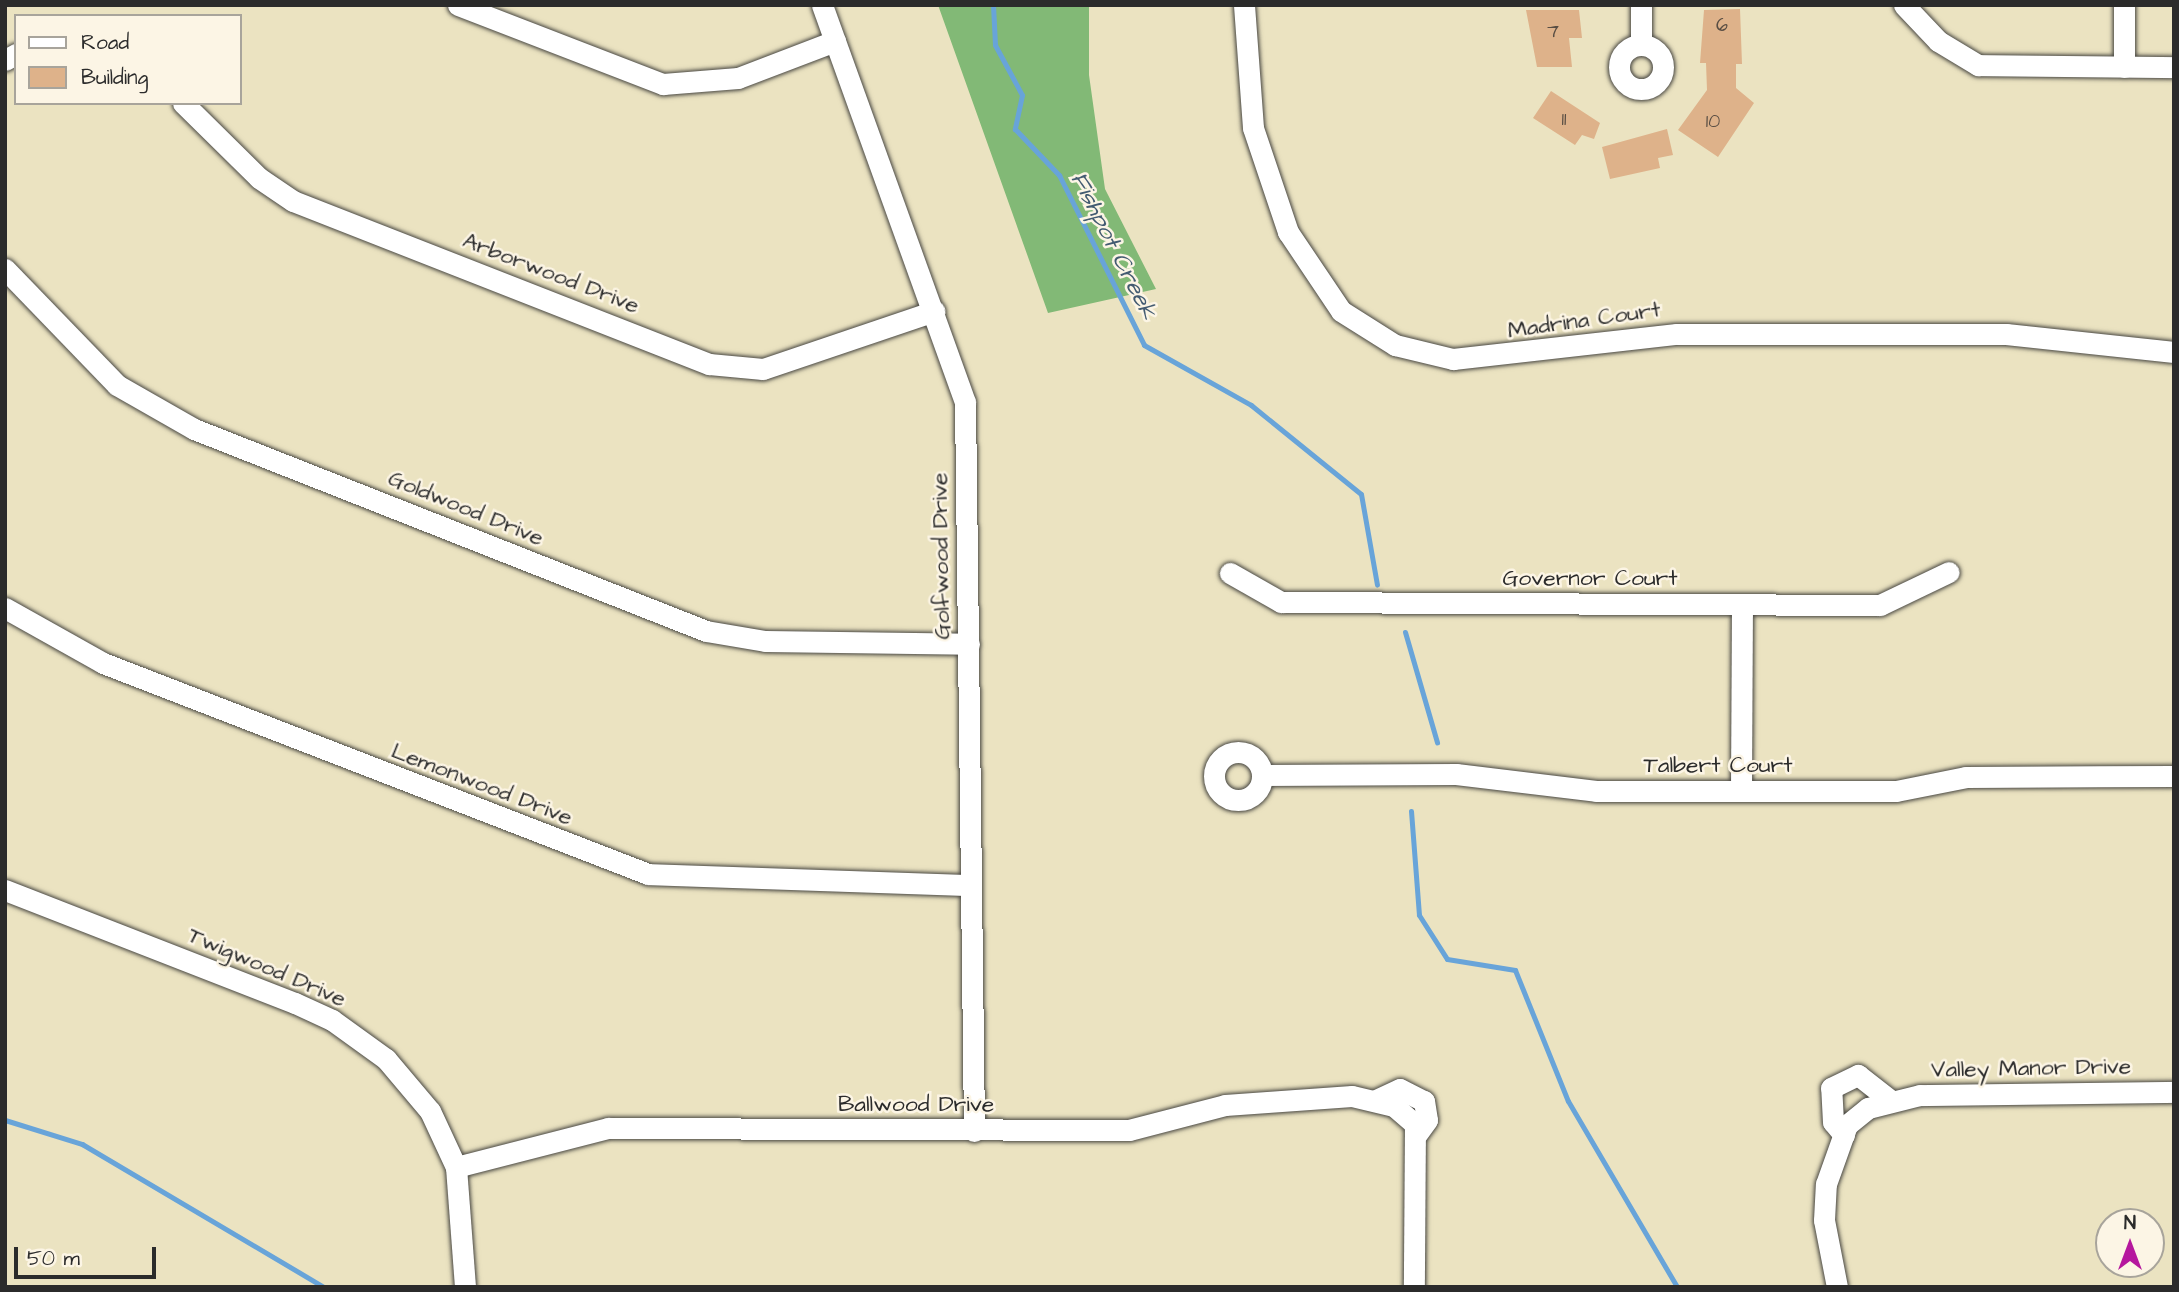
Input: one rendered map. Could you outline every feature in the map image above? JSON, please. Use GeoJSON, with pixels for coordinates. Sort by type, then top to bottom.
{"type":"FeatureCollection","features":[{"type":"Feature","properties":{"kind":"street"},"geometry":{"type":"LineString","coordinates":[[458,5],[663,84],[738,78],[835,41]]}},
{"type":"Feature","properties":{"kind":"street","name":"Golfwood Drive"},"geometry":{"type":"LineString","coordinates":[[822,5],[965,402],[974,1131]]}},
{"type":"Feature","properties":{"kind":"street","name":"Madrina Court"},"geometry":{"type":"LineString","coordinates":[[1244,5],[1253,128],[1288,232],[1341,311],[1405,349],[1484,358],[1677,334],[2006,334],[2174,352]]}},
{"type":"Feature","properties":{"kind":"street"},"geometry":{"type":"LineString","coordinates":[[1641,5],[1641,45]]}},
{"type":"Feature","properties":{"kind":"street"},"geometry":{"type":"LineString","coordinates":[[1904,5],[1938,41],[1978,65],[2174,67]]}},
{"type":"Feature","properties":{"kind":"street"},"geometry":{"type":"LineString","coordinates":[[2124,5],[2124,67]]}},
{"type":"Feature","properties":{"kind":"street","name":"Arborwood Drive"},"geometry":{"type":"LineString","coordinates":[[185,105],[259,178],[293,201],[709,364],[764,369],[934,311]]}},
{"type":"Feature","properties":{"kind":"street","name":"Goldwood Drive"},"geometry":{"type":"LineString","coordinates":[[5,269],[117,384],[194,429],[706,631],[765,641],[969,644]]}},
{"type":"Feature","properties":{"kind":"street","name":"Governor Court"},"geometry":{"type":"LineString","coordinates":[[1230,573],[1281,602],[1880,605],[1949,572]]}},
{"type":"Feature","properties":{"kind":"street"},"geometry":{"type":"LineString","coordinates":[[1741,790],[1742,605]]}},
{"type":"Feature","properties":{"kind":"street","name":"Lemonwood Drive"},"geometry":{"type":"LineString","coordinates":[[5,608],[113,667],[648,874],[970,885]]}},
{"type":"Feature","properties":{"kind":"street","name":"Talbert Court"},"geometry":{"type":"LineString","coordinates":[[1262,775],[1456,774],[1566,790],[1896,790],[2033,774],[2174,775]]}},
{"type":"Feature","properties":{"kind":"street","name":"Twigwood Drive"},"geometry":{"type":"LineString","coordinates":[[5,890],[332,1020],[406,1079],[456,1167],[465,1287]]}},
{"type":"Feature","properties":{"kind":"street"},"geometry":{"type":"LineString","coordinates":[[1836,1287],[1824,1206],[1843,1135],[1868,1108],[1889,1099],[1858,1075],[1831,1088],[1833,1122],[1843,1135]]}},
{"type":"Feature","properties":{"kind":"street","name":"Valley Manor Drive"},"geometry":{"type":"LineString","coordinates":[[1889,1099],[2174,1092]]}},
{"type":"Feature","properties":{"kind":"street","name":"Ballwood Drive"},"geometry":{"type":"LineString","coordinates":[[456,1167],[608,1128],[1129,1130],[1273,1098],[1376,1100],[1408,1116],[1416,1133],[1415,1287]]}},
{"type":"Feature","properties":{"kind":"green space"},"geometry":{"type":"Polygon","coordinates":[[[938,5],[1089,5],[1089,75],[1105,189],[1156,289],[1048,313],[938,5]]]}},
{"type":"Feature","properties":{"kind":"building"},"geometry":{"type":"Polygon","coordinates":[[[1740,9],[1742,64],[1736,64],[1736,88],[1754,103],[1718,157],[1678,130],[1707,90],[1706,63],[1700,63],[1704,10],[1740,9]]]}},
{"type":"Feature","properties":{"kind":"building"},"geometry":{"type":"Polygon","coordinates":[[[1526,10],[1579,10],[1582,38],[1569,38],[1572,67],[1537,67],[1526,10]]]}},
{"type":"Feature","properties":{"kind":"building"},"geometry":{"type":"Polygon","coordinates":[[[1551,91],[1600,123],[1594,139],[1582,135],[1575,145],[1533,118],[1551,91]]]}},
{"type":"Feature","properties":{"kind":"building"},"geometry":{"type":"Polygon","coordinates":[[[1667,129],[1673,155],[1658,158],[1660,168],[1610,179],[1602,147],[1667,129]]]}},
{"type":"Feature","properties":{"kind":"waterway","name":"Fishpot Creek"},"geometry":{"type":"LineString","coordinates":[[993,5],[995,45],[1022,95],[1015,129],[1059,175],[1144,345],[1251,405],[1361,494],[1377,585]]}},
{"type":"Feature","properties":{"kind":"waterway"},"geometry":{"type":"LineString","coordinates":[[1405,632],[1437,742]]}},
{"type":"Feature","properties":{"kind":"waterway"},"geometry":{"type":"LineString","coordinates":[[1411,811],[1419,915],[1447,959],[1515,970],[1568,1101],[1677,1287]]}},
{"type":"Feature","properties":{"kind":"waterway"},"geometry":{"type":"LineString","coordinates":[[5,1120],[82,1144],[324,1287]]}}]}
